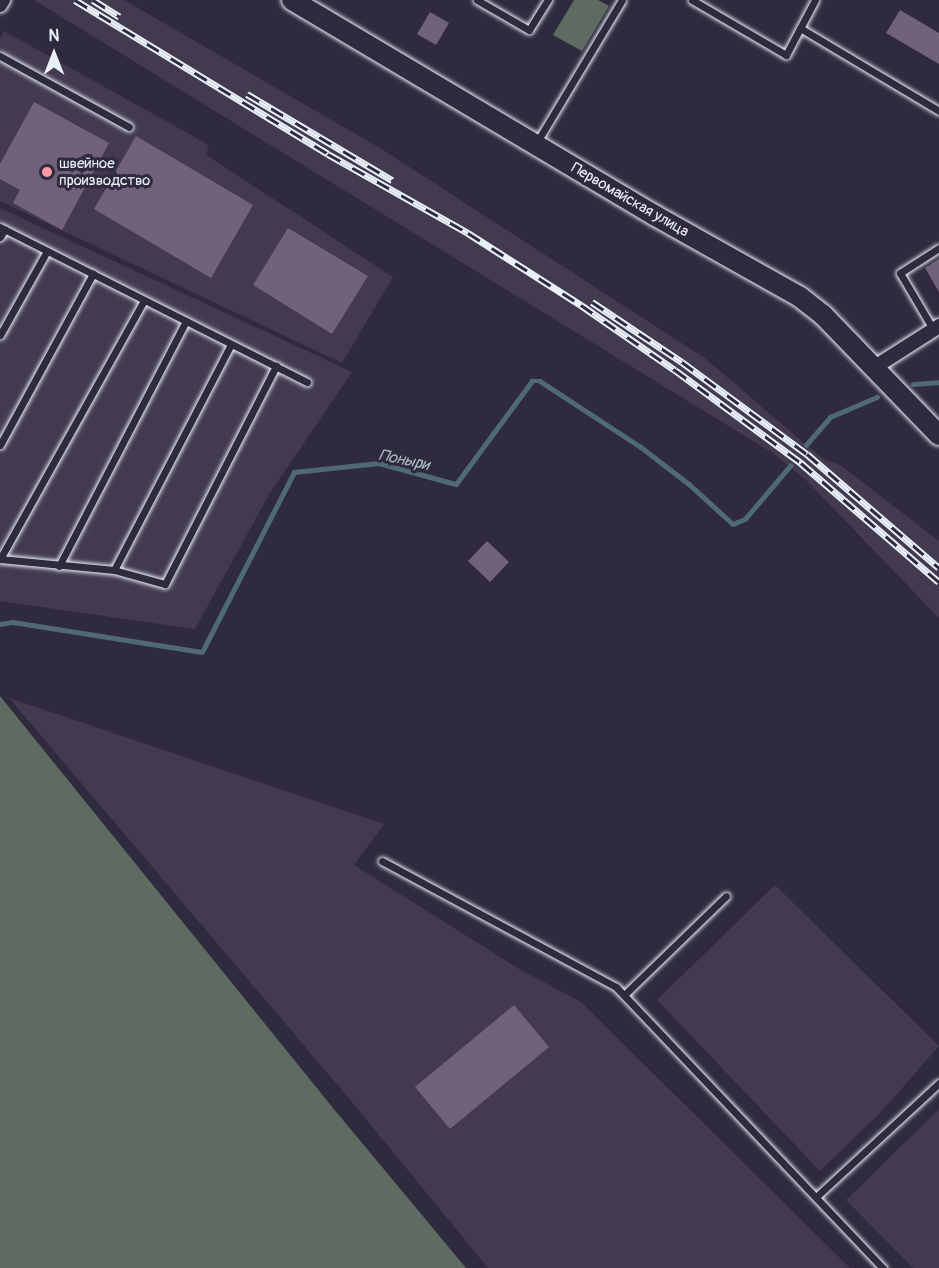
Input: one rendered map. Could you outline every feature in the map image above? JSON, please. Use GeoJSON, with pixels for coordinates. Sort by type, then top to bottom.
{"type":"FeatureCollection","features":[{"type":"Feature","properties":{"kind":"street","name":"Первомайская улица"},"geometry":{"type":"LineString","coordinates":[[292,0],[654,215],[800,297],[823,315],[939,435]]}},
{"type":"Feature","properties":{"kind":"street"},"geometry":{"type":"LineString","coordinates":[[875,367],[936,327]]}},
{"type":"Feature","properties":{"kind":"lane"},"geometry":{"type":"LineString","coordinates":[[477,0],[529,30],[548,0]]}},
{"type":"Feature","properties":{"kind":"lane"},"geometry":{"type":"LineString","coordinates":[[535,144],[622,0]]}},
{"type":"Feature","properties":{"kind":"lane"},"geometry":{"type":"LineString","coordinates":[[692,0],[786,55],[815,0]]}},
{"type":"Feature","properties":{"kind":"lane"},"geometry":{"type":"LineString","coordinates":[[800,28],[939,111]]}},
{"type":"Feature","properties":{"kind":"lane"},"geometry":{"type":"LineString","coordinates":[[0,56],[129,127]]}},
{"type":"Feature","properties":{"kind":"lane"},"geometry":{"type":"LineString","coordinates":[[0,237],[2,228],[307,382]]}},
{"type":"Feature","properties":{"kind":"lane"},"geometry":{"type":"LineString","coordinates":[[936,327],[900,273],[939,248]]}},
{"type":"Feature","properties":{"kind":"lane"},"geometry":{"type":"LineString","coordinates":[[0,335],[47,251]]}},
{"type":"Feature","properties":{"kind":"lane"},"geometry":{"type":"LineString","coordinates":[[0,445],[93,274]]}},
{"type":"Feature","properties":{"kind":"lane"},"geometry":{"type":"LineString","coordinates":[[144,300],[0,559],[114,570],[165,584],[276,366]]}},
{"type":"Feature","properties":{"kind":"lane"},"geometry":{"type":"LineString","coordinates":[[59,566],[186,321]]}},
{"type":"Feature","properties":{"kind":"lane"},"geometry":{"type":"LineString","coordinates":[[114,570],[231,344]]}},
{"type":"Feature","properties":{"kind":"lane"},"geometry":{"type":"LineString","coordinates":[[382,861],[616,987],[883,1268]]}},
{"type":"Feature","properties":{"kind":"lane"},"geometry":{"type":"LineString","coordinates":[[624,995],[726,896]]}},
{"type":"Feature","properties":{"kind":"lane"},"geometry":{"type":"LineString","coordinates":[[816,1197],[939,1083]]}},
{"type":"Feature","properties":{"kind":"shaded area"},"geometry":{"type":"Polygon","coordinates":[[[34,0],[124,0],[380,148],[706,359],[806,445],[826,460],[840,465],[939,541],[939,618],[806,480],[771,452],[34,0]]]}},
{"type":"Feature","properties":{"kind":"shaded area"},"geometry":{"type":"Polygon","coordinates":[[[4,31],[209,145],[206,155],[393,277],[342,363],[0,201],[0,39],[4,31]]]}},
{"type":"Feature","properties":{"kind":"shaded area"},"geometry":{"type":"Polygon","coordinates":[[[0,208],[352,372],[270,493],[195,629],[0,601],[0,208]]]}},
{"type":"Feature","properties":{"kind":"shaded area"},"geometry":{"type":"Polygon","coordinates":[[[9,698],[384,824],[354,865],[519,969],[581,1002],[850,1268],[488,1268],[352,1102],[9,698]]]}},
{"type":"Feature","properties":{"kind":"shaded area"},"geometry":{"type":"Polygon","coordinates":[[[775,885],[939,1046],[881,1112],[820,1171],[657,1000],[775,885]]]}},
{"type":"Feature","properties":{"kind":"shaded area"},"geometry":{"type":"Polygon","coordinates":[[[939,1109],[939,1268],[913,1268],[846,1200],[939,1109]]]}},
{"type":"Feature","properties":{"kind":"green space"},"geometry":{"type":"Polygon","coordinates":[[[574,0],[598,0],[609,6],[582,51],[553,35],[574,0]]]}},
{"type":"Feature","properties":{"kind":"green space"},"geometry":{"type":"Polygon","coordinates":[[[0,696],[333,1108],[466,1268],[0,1268],[0,696]]]}},
{"type":"Feature","properties":{"kind":"building"},"geometry":{"type":"Polygon","coordinates":[[[900,10],[939,33],[939,64],[886,33],[900,10]]]}},
{"type":"Feature","properties":{"kind":"building"},"geometry":{"type":"Polygon","coordinates":[[[430,12],[449,23],[436,45],[417,34],[430,12]]]}},
{"type":"Feature","properties":{"kind":"building","name":"швейное производство"},"geometry":{"type":"Polygon","coordinates":[[[34,102],[109,143],[62,230],[13,203],[20,190],[0,179],[0,164],[34,102]]]}},
{"type":"Feature","properties":{"kind":"building"},"geometry":{"type":"Polygon","coordinates":[[[136,136],[253,205],[211,278],[94,209],[136,136]]]}},
{"type":"Feature","properties":{"kind":"building"},"geometry":{"type":"Polygon","coordinates":[[[288,228],[368,276],[332,334],[253,285],[288,228]]]}},
{"type":"Feature","properties":{"kind":"building"},"geometry":{"type":"Polygon","coordinates":[[[939,259],[939,292],[925,268],[939,259]]]}},
{"type":"Feature","properties":{"kind":"building"},"geometry":{"type":"Polygon","coordinates":[[[487,541],[509,562],[490,582],[468,561],[487,541]]]}},
{"type":"Feature","properties":{"kind":"building"},"geometry":{"type":"Polygon","coordinates":[[[514,1005],[549,1047],[450,1129],[415,1087],[514,1005]]]}},
{"type":"Feature","properties":{"kind":"waterway","name":"Поныри"},"geometry":{"type":"LineString","coordinates":[[0,624],[13,622],[202,652],[294,472],[379,463],[456,484],[532,381],[540,381],[641,447],[689,484],[733,524],[745,519],[790,466]]}},
{"type":"Feature","properties":{"kind":"waterway","name":"Поныри"},"geometry":{"type":"LineString","coordinates":[[913,384],[939,382]]}},
{"type":"Feature","properties":{"kind":"waterway","name":"Поныри"},"geometry":{"type":"LineString","coordinates":[[806,445],[830,417],[877,397]]}},
{"type":"Feature","properties":{"kind":"railway"},"geometry":{"type":"LineString","coordinates":[[75,0],[328,154],[468,233],[581,305],[675,370],[801,463],[939,582]]}},
{"type":"Feature","properties":{"kind":"railway"},"geometry":{"type":"LineString","coordinates":[[93,0],[119,16]]}},
{"type":"Feature","properties":{"kind":"railway"},"geometry":{"type":"LineString","coordinates":[[247,94],[392,180]]}},
{"type":"Feature","properties":{"kind":"railway"},"geometry":{"type":"LineString","coordinates":[[592,302],[682,362],[807,454],[939,568]]}},
{"type":"Feature","properties":{"kind":"place","name":"швейное производство"},"geometry":{"type":"Point","coordinates":[47,172]}}]}
